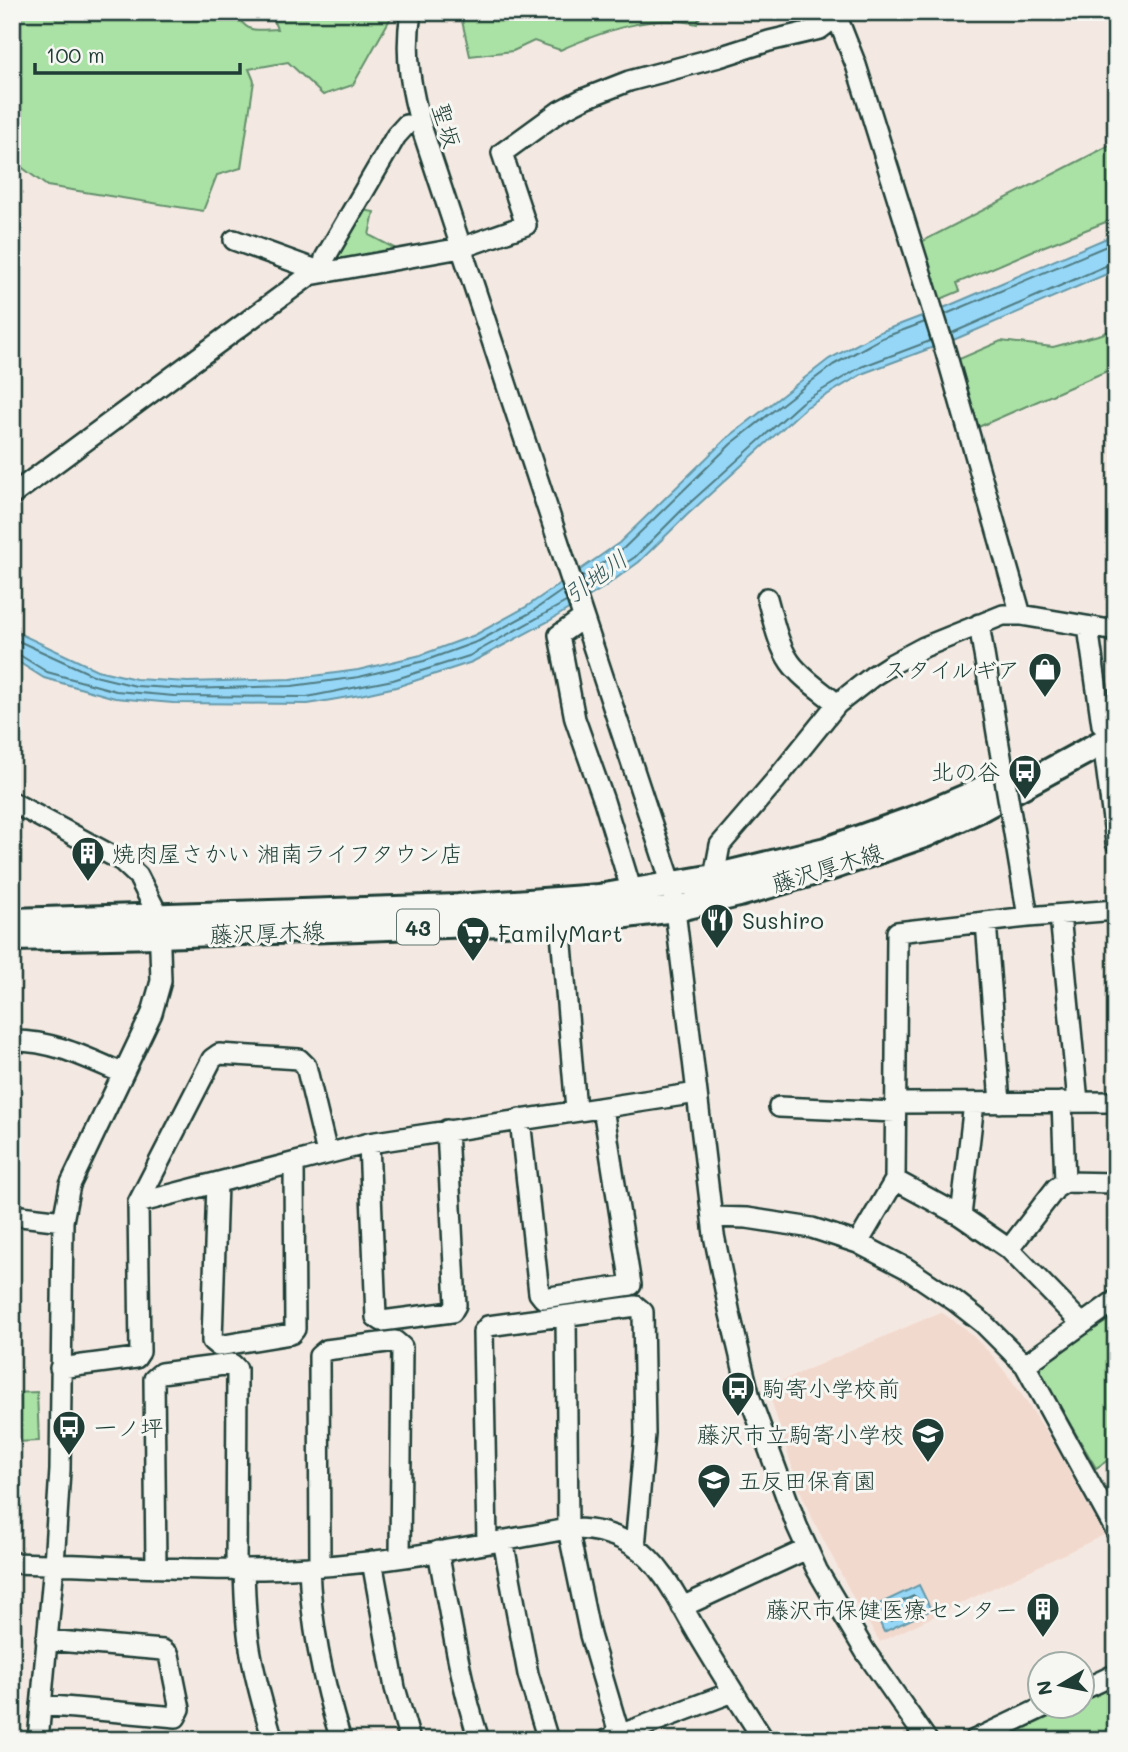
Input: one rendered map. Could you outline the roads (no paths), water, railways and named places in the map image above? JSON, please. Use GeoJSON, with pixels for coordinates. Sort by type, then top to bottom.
{"type":"FeatureCollection","features":[{"type":"Feature","properties":{"kind":"main road","name":"藤沢厚木線"},"geometry":{"type":"LineString","coordinates":[[12,938],[599,897],[632,892],[673,897],[739,894],[829,868],[928,834],[978,810],[1109,730]]}},
{"type":"Feature","properties":{"kind":"main road","name":"藤沢厚木線"},"geometry":{"type":"LineString","coordinates":[[12,921],[159,926],[560,921],[602,918],[673,897],[714,877],[826,850],[919,817],[1109,730]]}},
{"type":"Feature","properties":{"kind":"street","name":"聖坂"},"geometry":{"type":"LineString","coordinates":[[411,12],[408,66],[413,97],[673,897],[712,1217],[730,1314],[750,1398],[817,1570],[865,1651],[927,1740]]}},
{"type":"Feature","properties":{"kind":"street"},"geometry":{"type":"LineString","coordinates":[[12,495],[307,277],[322,272],[461,248],[526,225],[502,153],[560,111],[629,81],[820,29],[840,14],[946,354],[1021,615]]}},
{"type":"Feature","properties":{"kind":"street"},"geometry":{"type":"LineString","coordinates":[[322,272],[325,258],[401,130]]}},
{"type":"Feature","properties":{"kind":"street"},"geometry":{"type":"LineString","coordinates":[[234,240],[322,272]]}},
{"type":"Feature","properties":{"kind":"street"},"geometry":{"type":"LineString","coordinates":[[767,598],[789,661],[837,704]]}},
{"type":"Feature","properties":{"kind":"street"},"geometry":{"type":"LineString","coordinates":[[582,613],[559,635],[575,719],[632,892]]}},
{"type":"Feature","properties":{"kind":"street"},"geometry":{"type":"LineString","coordinates":[[714,877],[720,845],[837,704],[873,676],[924,647],[1003,615],[1021,615],[1116,631]]}},
{"type":"Feature","properties":{"kind":"street"},"geometry":{"type":"LineString","coordinates":[[979,624],[1028,918]]}},
{"type":"Feature","properties":{"kind":"street"},"geometry":{"type":"LineString","coordinates":[[1088,627],[1109,730],[1116,843]]}},
{"type":"Feature","properties":{"kind":"street"},"geometry":{"type":"LineString","coordinates":[[12,802],[122,861],[138,876],[159,926],[160,981],[152,1013],[71,1185],[63,1221],[60,1470],[38,1740]]}},
{"type":"Feature","properties":{"kind":"street"},"geometry":{"type":"LineString","coordinates":[[858,1243],[895,1180],[897,932],[1116,910]]}},
{"type":"Feature","properties":{"kind":"street"},"geometry":{"type":"LineString","coordinates":[[1060,915],[1070,1102],[1065,1182]]}},
{"type":"Feature","properties":{"kind":"street"},"geometry":{"type":"LineString","coordinates":[[560,921],[576,1110]]}},
{"type":"Feature","properties":{"kind":"street"},"geometry":{"type":"LineString","coordinates":[[986,922],[1000,1102]]}},
{"type":"Feature","properties":{"kind":"street"},"geometry":{"type":"LineString","coordinates":[[12,1041],[29,1041],[72,1051],[122,1073]]}},
{"type":"Feature","properties":{"kind":"street"},"geometry":{"type":"LineString","coordinates":[[60,1368],[136,1358],[140,1352],[138,1203],[212,1059],[219,1054],[299,1059],[306,1066],[327,1153]]}},
{"type":"Feature","properties":{"kind":"street"},"geometry":{"type":"LineString","coordinates":[[138,1203],[369,1143],[697,1093]]}},
{"type":"Feature","properties":{"kind":"street"},"geometry":{"type":"LineString","coordinates":[[779,1107],[895,1108],[1000,1102],[1116,1102]]}},
{"type":"Feature","properties":{"kind":"street"},"geometry":{"type":"LineString","coordinates":[[961,1216],[974,1103]]}},
{"type":"Feature","properties":{"kind":"street"},"geometry":{"type":"LineString","coordinates":[[520,1119],[539,1293],[543,1298],[631,1284],[603,1108]]}},
{"type":"Feature","properties":{"kind":"street"},"geometry":{"type":"LineString","coordinates":[[369,1143],[376,1317],[382,1321],[452,1312],[456,1305],[446,1130]]}},
{"type":"Feature","properties":{"kind":"street"},"geometry":{"type":"LineString","coordinates":[[217,1182],[212,1341],[218,1346],[291,1335],[295,1329],[294,1163]]}},
{"type":"Feature","properties":{"kind":"street"},"geometry":{"type":"LineString","coordinates":[[895,1180],[961,1216],[1009,1249],[1082,1324]]}},
{"type":"Feature","properties":{"kind":"street"},"geometry":{"type":"LineString","coordinates":[[1009,1249],[1056,1188],[1065,1182],[1116,1183]]}},
{"type":"Feature","properties":{"kind":"street"},"geometry":{"type":"LineString","coordinates":[[12,1214],[63,1221]]}},
{"type":"Feature","properties":{"kind":"street"},"geometry":{"type":"LineString","coordinates":[[712,1217],[747,1218],[812,1228],[858,1243],[906,1268],[955,1301],[983,1323],[1025,1365],[1116,1531]]}},
{"type":"Feature","properties":{"kind":"street"},"geometry":{"type":"LineString","coordinates":[[1025,1365],[1116,1300]]}},
{"type":"Feature","properties":{"kind":"street"},"geometry":{"type":"LineString","coordinates":[[548,1740],[528,1674],[495,1541],[483,1332],[488,1326],[636,1306],[643,1312],[645,1434],[635,1547]]}},
{"type":"Feature","properties":{"kind":"street"},"geometry":{"type":"LineString","coordinates":[[566,1316],[568,1528],[590,1635],[617,1726],[611,1739]]}},
{"type":"Feature","properties":{"kind":"street"},"geometry":{"type":"LineString","coordinates":[[341,1740],[318,1654],[310,1597],[315,1567],[320,1356],[326,1350],[396,1341],[402,1348],[400,1557]]}},
{"type":"Feature","properties":{"kind":"street"},"geometry":{"type":"LineString","coordinates":[[156,1567],[154,1379],[161,1373],[232,1364],[237,1370],[240,1570],[251,1657],[273,1740]]}},
{"type":"Feature","properties":{"kind":"street"},"geometry":{"type":"LineString","coordinates":[[12,1563],[240,1570],[315,1567],[400,1557],[568,1528],[587,1528],[609,1533],[635,1547],[656,1567],[764,1740]]}},
{"type":"Feature","properties":{"kind":"street"},"geometry":{"type":"LineString","coordinates":[[682,1607],[807,1549]]}},
{"type":"Feature","properties":{"kind":"street"},"geometry":{"type":"LineString","coordinates":[[438,1551],[460,1670],[479,1740]]}},
{"type":"Feature","properties":{"kind":"street"},"geometry":{"type":"LineString","coordinates":[[372,1561],[395,1688],[410,1740]]}},
{"type":"Feature","properties":{"kind":"street"},"geometry":{"type":"LineString","coordinates":[[41,1705],[176,1717],[180,1709],[169,1655],[163,1650],[46,1640]]}},
{"type":"Feature","properties":{"kind":"street"},"geometry":{"type":"LineString","coordinates":[[1096,1684],[1116,1674]]}},
{"type":"Feature","properties":{"kind":"street"},"geometry":{"type":"LineString","coordinates":[[611,1739],[733,1692]]}},
{"type":"Feature","properties":{"kind":"street"},"geometry":{"type":"LineString","coordinates":[[974,1740],[1026,1715]]}},
{"type":"Feature","properties":{"kind":"water","name":"引地川"},"geometry":{"type":"Polygon","coordinates":[[[1116,234],[1116,270],[958,338],[864,373],[805,408],[639,562],[549,621],[472,662],[396,687],[308,704],[173,703],[115,698],[44,678],[12,658],[12,630],[97,670],[136,679],[188,682],[291,679],[358,670],[421,655],[475,635],[526,607],[619,543],[726,439],[829,359],[880,332],[1116,234]]]}},
{"type":"Feature","properties":{"kind":"water"},"geometry":{"type":"Polygon","coordinates":[[[919,1585],[931,1610],[884,1632],[873,1607],[919,1585]]]}},
{"type":"Feature","properties":{"kind":"place","name":"スタイルギア"},"geometry":{"type":"Point","coordinates":[1045,699]}},
{"type":"Feature","properties":{"kind":"place","name":"北の谷"},"geometry":{"type":"Point","coordinates":[1025,801]}},
{"type":"Feature","properties":{"kind":"place","name":"焼肉屋さかい 湘南ライフタウン店"},"geometry":{"type":"Point","coordinates":[88,883]}},
{"type":"Feature","properties":{"kind":"place","name":"Sushiro"},"geometry":{"type":"Point","coordinates":[717,950]}},
{"type":"Feature","properties":{"kind":"place","name":"FamilyMart"},"geometry":{"type":"Point","coordinates":[473,963]}},
{"type":"Feature","properties":{"kind":"place","name":"駒寄小学校前"},"geometry":{"type":"Point","coordinates":[738,1418]}},
{"type":"Feature","properties":{"kind":"place","name":"一ノ坪"},"geometry":{"type":"Point","coordinates":[69,1457]}},
{"type":"Feature","properties":{"kind":"place","name":"藤沢市立駒寄小学校"},"geometry":{"type":"Point","coordinates":[928,1464]}},
{"type":"Feature","properties":{"kind":"place","name":"五反田保育園"},"geometry":{"type":"Point","coordinates":[714,1510]}},
{"type":"Feature","properties":{"kind":"place","name":"藤沢市保健医療センター"},"geometry":{"type":"Point","coordinates":[1043,1639]}}]}
